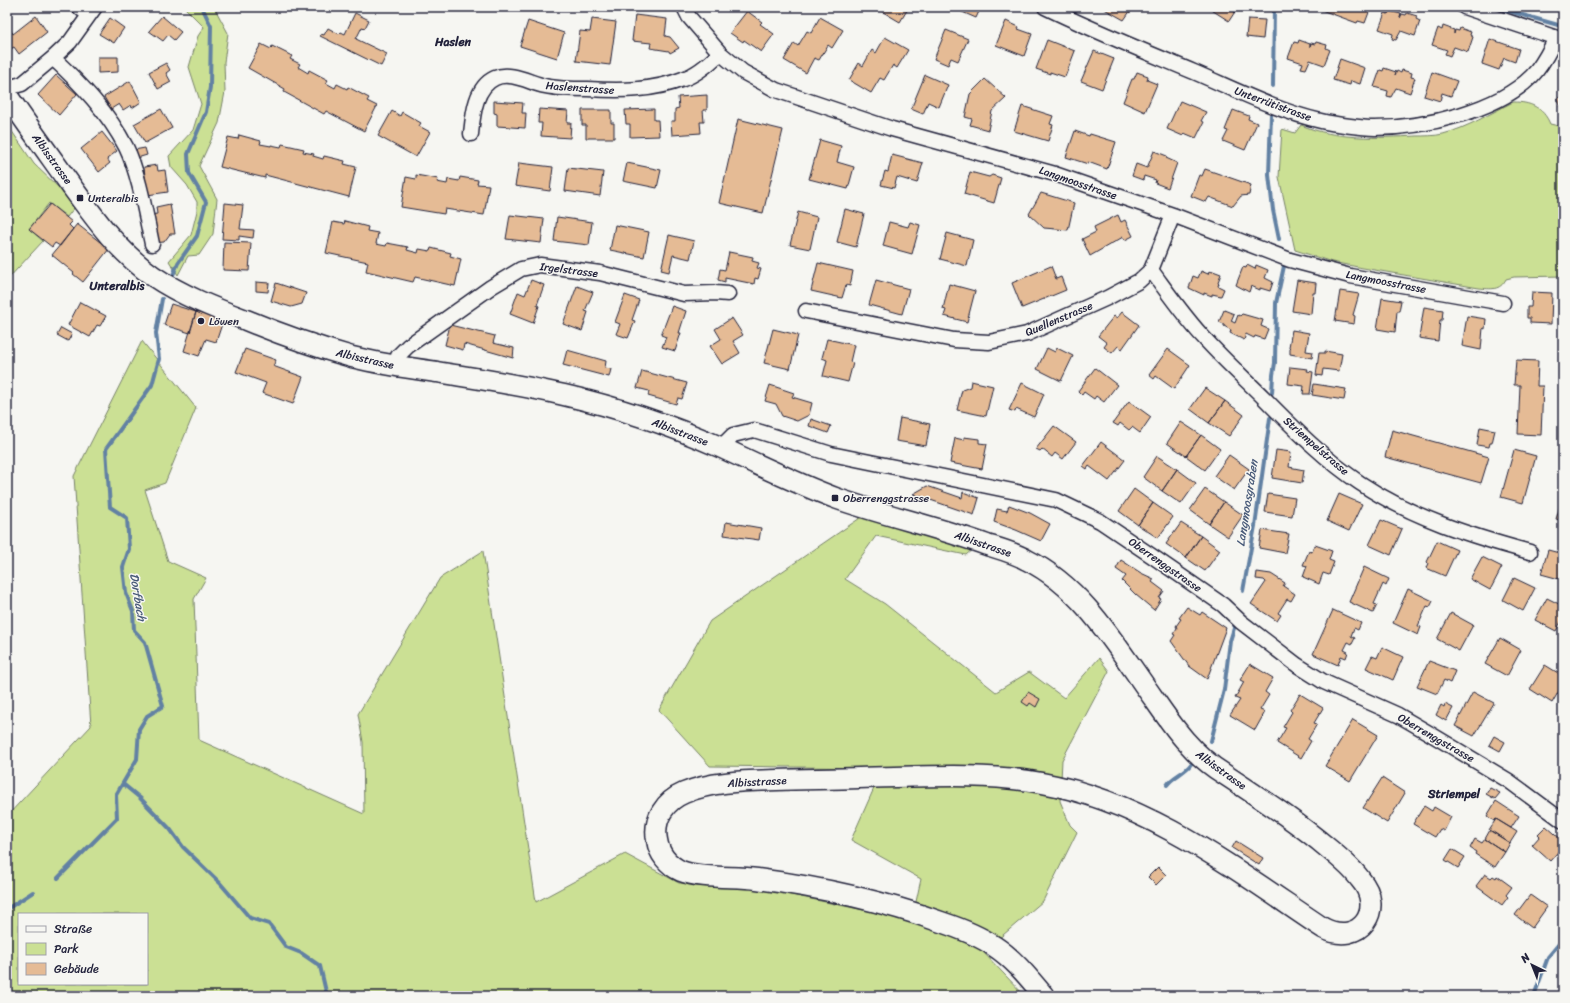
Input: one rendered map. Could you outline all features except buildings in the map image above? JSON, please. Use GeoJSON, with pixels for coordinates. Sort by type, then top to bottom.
{"type":"FeatureCollection","features":[{"type":"Feature","properties":{"kind":"main road","name":"Albisstrasse"},"geometry":{"type":"LineString","coordinates":[[7,95],[106,233],[136,263],[156,278],[181,293],[275,332],[354,358],[506,383],[567,395],[610,407],[668,426],[724,449],[791,481],[835,498],[975,540],[1026,559],[1060,582],[1083,604],[1105,630],[1175,730],[1198,755],[1312,834],[1359,877],[1367,888],[1371,899],[1371,908],[1363,924],[1356,930],[1346,934],[1334,934],[1199,847],[1139,814],[1102,799],[1067,788],[1010,778],[963,776],[755,781],[729,783],[703,786],[683,793],[670,801],[662,811],[657,823],[656,838],[663,856],[678,869],[690,874],[756,879],[817,889],[911,911],[964,930],[986,940],[1016,963],[1044,996]]}},
{"type":"Feature","properties":{"kind":"street","name":"Langmoosstrasse"},"geometry":{"type":"LineString","coordinates":[[684,7],[689,17],[720,52],[743,72],[776,90],[892,129],[1055,174],[1173,215],[1290,260],[1350,276],[1503,303]]}},
{"type":"Feature","properties":{"kind":"street","name":"Unterrütistrasse"},"geometry":{"type":"LineString","coordinates":[[1045,7],[1098,32],[1275,107],[1322,121],[1374,128],[1417,125],[1457,116],[1495,102],[1514,91],[1533,76],[1559,39]]}},
{"type":"Feature","properties":{"kind":"street"},"geometry":{"type":"LineString","coordinates":[[1464,7],[1559,39]]}},
{"type":"Feature","properties":{"kind":"street"},"geometry":{"type":"LineString","coordinates":[[7,88],[22,84],[70,42],[88,10]]}},
{"type":"Feature","properties":{"kind":"street","name":"Haslenstrasse"},"geometry":{"type":"LineString","coordinates":[[471,134],[474,110],[484,87],[496,78],[508,76],[544,86],[564,89],[620,90],[657,87],[684,79],[698,72],[720,52]]}},
{"type":"Feature","properties":{"kind":"street"},"geometry":{"type":"LineString","coordinates":[[53,58],[81,84],[106,114],[127,148],[136,174],[152,244]]}},
{"type":"Feature","properties":{"kind":"street","name":"Quellenstrasse"},"geometry":{"type":"LineString","coordinates":[[806,311],[954,340],[989,342],[1028,334],[1107,298],[1139,281],[1151,270],[1173,215]]}},
{"type":"Feature","properties":{"kind":"street","name":"Irgelstrasse"},"geometry":{"type":"LineString","coordinates":[[396,366],[398,356],[408,346],[491,287],[521,269],[540,264],[600,273],[684,294],[728,294]]}},
{"type":"Feature","properties":{"kind":"street","name":"Striempelstrasse"},"geometry":{"type":"LineString","coordinates":[[1151,270],[1185,317],[1205,339],[1304,438],[1332,463],[1360,483],[1396,504],[1432,520],[1530,552]]}},
{"type":"Feature","properties":{"kind":"street","name":"Oberrenggstrasse"},"geometry":{"type":"LineString","coordinates":[[724,449],[726,442],[733,435],[754,430],[831,454],[1056,500],[1100,521],[1152,556],[1223,605],[1241,622],[1297,665],[1324,682],[1398,715],[1430,733],[1509,781],[1563,820]]}},
{"type":"Feature","properties":{"kind":"green space"},"geometry":{"type":"Polygon","coordinates":[[[184,7],[214,7],[228,33],[224,62],[225,92],[219,123],[199,166],[217,199],[213,234],[199,255],[188,256],[178,275],[169,261],[191,235],[197,211],[197,202],[187,185],[171,167],[169,156],[193,130],[201,104],[189,67],[198,36],[204,27],[184,7]]]}},
{"type":"Feature","properties":{"kind":"green space"},"geometry":{"type":"Polygon","coordinates":[[[1513,102],[1530,104],[1544,113],[1550,124],[1563,127],[1563,276],[1514,277],[1506,279],[1501,286],[1495,288],[1479,288],[1332,262],[1295,250],[1279,177],[1282,129],[1295,133],[1301,125],[1328,133],[1357,137],[1437,135],[1461,128],[1513,102]]]}},
{"type":"Feature","properties":{"kind":"green space"},"geometry":{"type":"Polygon","coordinates":[[[7,124],[34,164],[59,188],[74,208],[67,217],[49,203],[29,229],[43,241],[7,280],[7,124]]]}},
{"type":"Feature","properties":{"kind":"green space"},"geometry":{"type":"Polygon","coordinates":[[[142,341],[196,408],[165,483],[145,490],[168,561],[206,578],[194,599],[199,740],[364,814],[363,742],[358,714],[440,578],[483,551],[536,902],[625,854],[679,883],[753,887],[912,920],[921,879],[851,840],[883,768],[710,766],[659,710],[710,621],[863,516],[974,548],[966,555],[876,536],[845,579],[885,604],[996,692],[1029,672],[1064,698],[1099,658],[1109,671],[1062,760],[1060,801],[1070,825],[1077,832],[1043,901],[983,952],[1025,996],[7,996],[7,816],[91,726],[74,476],[142,341]]]}},
{"type":"Feature","properties":{"kind":"waterway"},"geometry":{"type":"LineString","coordinates":[[173,275],[178,263],[197,236],[206,202],[189,173],[188,154],[206,112],[210,87],[211,26],[202,7]]}},
{"type":"Feature","properties":{"kind":"waterway","name":"Langmoosgraben"},"geometry":{"type":"LineString","coordinates":[[1273,86],[1274,7]]}},
{"type":"Feature","properties":{"kind":"waterway"},"geometry":{"type":"LineString","coordinates":[[1501,7],[1509,11],[1558,25]]}},
{"type":"Feature","properties":{"kind":"waterway","name":"Langmoosgraben"},"geometry":{"type":"LineString","coordinates":[[1271,115],[1269,175],[1273,210],[1279,239]]}},
{"type":"Feature","properties":{"kind":"waterway","name":"Langmoosgraben"},"geometry":{"type":"LineString","coordinates":[[1272,393],[1275,363],[1276,303],[1284,266]]}},
{"type":"Feature","properties":{"kind":"waterway","name":"Dorfbach"},"geometry":{"type":"LineString","coordinates":[[58,878],[117,818],[116,795],[137,759],[139,729],[147,716],[163,706],[145,642],[134,630],[133,611],[126,593],[123,567],[129,549],[127,518],[110,507],[106,449],[152,385],[159,359],[156,333],[162,299]]}},
{"type":"Feature","properties":{"kind":"waterway","name":"Langmoosgraben"},"geometry":{"type":"LineString","coordinates":[[1243,591],[1255,526],[1270,418]]}},
{"type":"Feature","properties":{"kind":"waterway","name":"Langmoosgraben"},"geometry":{"type":"LineString","coordinates":[[1211,741],[1224,690],[1230,641],[1235,625]]}},
{"type":"Feature","properties":{"kind":"waterway","name":"Langmoosgraben"},"geometry":{"type":"LineString","coordinates":[[1167,785],[1172,779],[1186,770],[1191,764]]}},
{"type":"Feature","properties":{"kind":"waterway"},"geometry":{"type":"LineString","coordinates":[[123,784],[140,798],[170,829],[183,847],[220,883],[250,918],[269,924],[286,947],[301,953],[320,966],[327,996]]}},
{"type":"Feature","properties":{"kind":"waterway","name":"Dorfbach"},"geometry":{"type":"LineString","coordinates":[[7,909],[33,892]]}},
{"type":"Feature","properties":{"kind":"waterway"},"geometry":{"type":"LineString","coordinates":[[1534,996],[1548,957],[1563,939]]}},
{"type":"Feature","properties":{"kind":"place","name":"Unteralbis"},"geometry":{"type":"Point","coordinates":[80,198]}},
{"type":"Feature","properties":{"kind":"place","name":"Löwen"},"geometry":{"type":"Point","coordinates":[201,321]}},
{"type":"Feature","properties":{"kind":"place","name":"Oberrenggstrasse"},"geometry":{"type":"Point","coordinates":[835,498]}},
{"type":"Feature","properties":{"kind":"district","name":"Haslen"},"geometry":{"type":"Point","coordinates":[453,42]}},
{"type":"Feature","properties":{"kind":"district","name":"Unteralbis"},"geometry":{"type":"Point","coordinates":[117,286]}},
{"type":"Feature","properties":{"kind":"district","name":"Striempel"},"geometry":{"type":"Point","coordinates":[1454,794]}}]}
